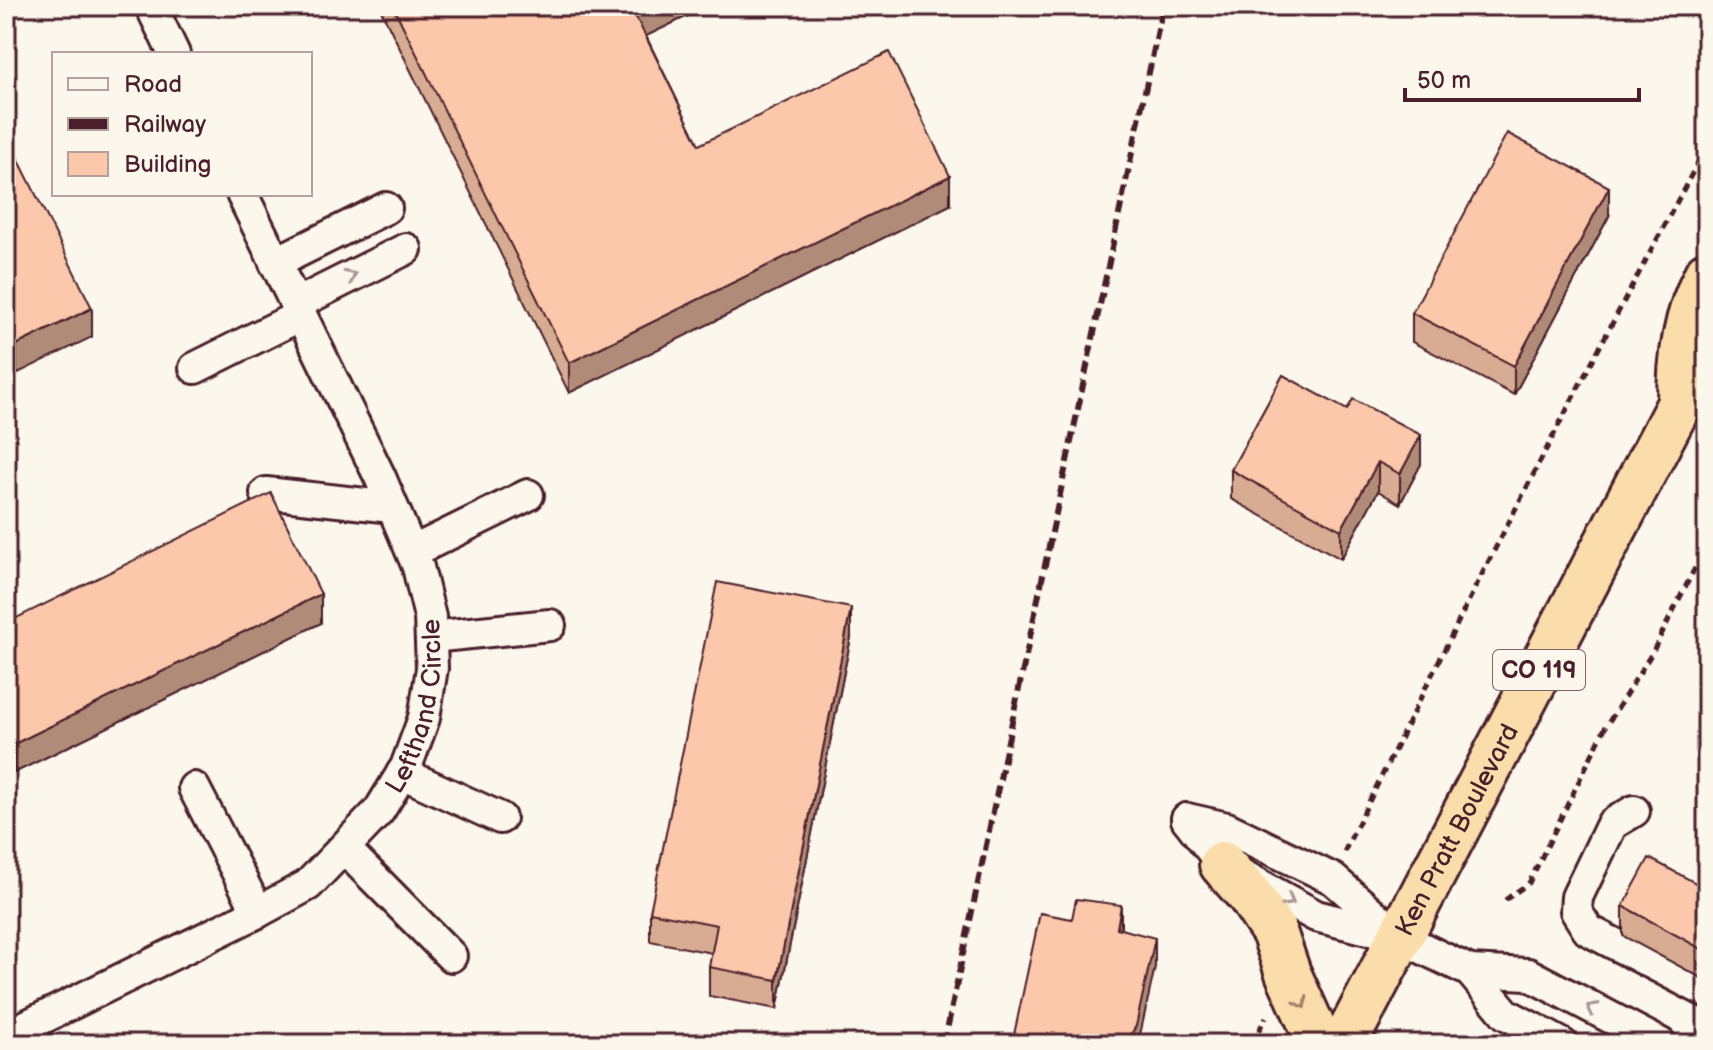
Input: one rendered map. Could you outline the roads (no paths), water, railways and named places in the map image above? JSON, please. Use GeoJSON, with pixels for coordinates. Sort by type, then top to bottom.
{"type":"FeatureCollection","features":[{"type":"Feature","properties":{"kind":"highway","name":"Ken Pratt Boulevard"},"geometry":{"type":"LineString","coordinates":[[1344,1044],[1693,393],[1680,374],[1687,327],[1707,274]]}},
{"type":"Feature","properties":{"kind":"highway"},"geometry":{"type":"LineString","coordinates":[[1222,864],[1250,896],[1274,932],[1288,973],[1320,1044]]}},
{"type":"Feature","properties":{"kind":"street"},"geometry":{"type":"LineString","coordinates":[[151,6],[173,52]]}},
{"type":"Feature","properties":{"kind":"street","name":"Lefthand Circle"},"geometry":{"type":"LineString","coordinates":[[6,1036],[308,885],[379,811],[402,773],[424,718],[432,668],[431,637],[430,617],[418,567],[243,196]]}},
{"type":"Feature","properties":{"kind":"street"},"geometry":{"type":"LineString","coordinates":[[275,263],[386,208]]}},
{"type":"Feature","properties":{"kind":"street"},"geometry":{"type":"LineString","coordinates":[[195,368],[406,249]]}},
{"type":"Feature","properties":{"kind":"street"},"geometry":{"type":"LineString","coordinates":[[266,493],[392,507]]}},
{"type":"Feature","properties":{"kind":"street"},"geometry":{"type":"LineString","coordinates":[[412,552],[528,495]]}},
{"type":"Feature","properties":{"kind":"street"},"geometry":{"type":"LineString","coordinates":[[431,637],[550,625]]}},
{"type":"Feature","properties":{"kind":"street"},"geometry":{"type":"LineString","coordinates":[[402,773],[500,818]]}},
{"type":"Feature","properties":{"kind":"street"},"geometry":{"type":"LineString","coordinates":[[194,788],[258,912]]}},
{"type":"Feature","properties":{"kind":"street"},"geometry":{"type":"LineString","coordinates":[[1634,811],[1612,824],[1577,897],[1576,911],[1588,930],[1707,992]]}},
{"type":"Feature","properties":{"kind":"street"},"geometry":{"type":"LineString","coordinates":[[1399,937],[1333,879],[1227,828],[1187,819],[1222,864],[1316,916],[1399,937],[1470,971],[1528,974],[1661,1044]]}},
{"type":"Feature","properties":{"kind":"street"},"geometry":{"type":"LineString","coordinates":[[345,849],[451,956]]}},
{"type":"Feature","properties":{"kind":"street"},"geometry":{"type":"LineString","coordinates":[[1470,971],[1506,1014],[1562,1044]]}},
{"type":"Feature","properties":{"kind":"railway"},"geometry":{"type":"LineString","coordinates":[[944,1044],[1163,6]]}}]}
